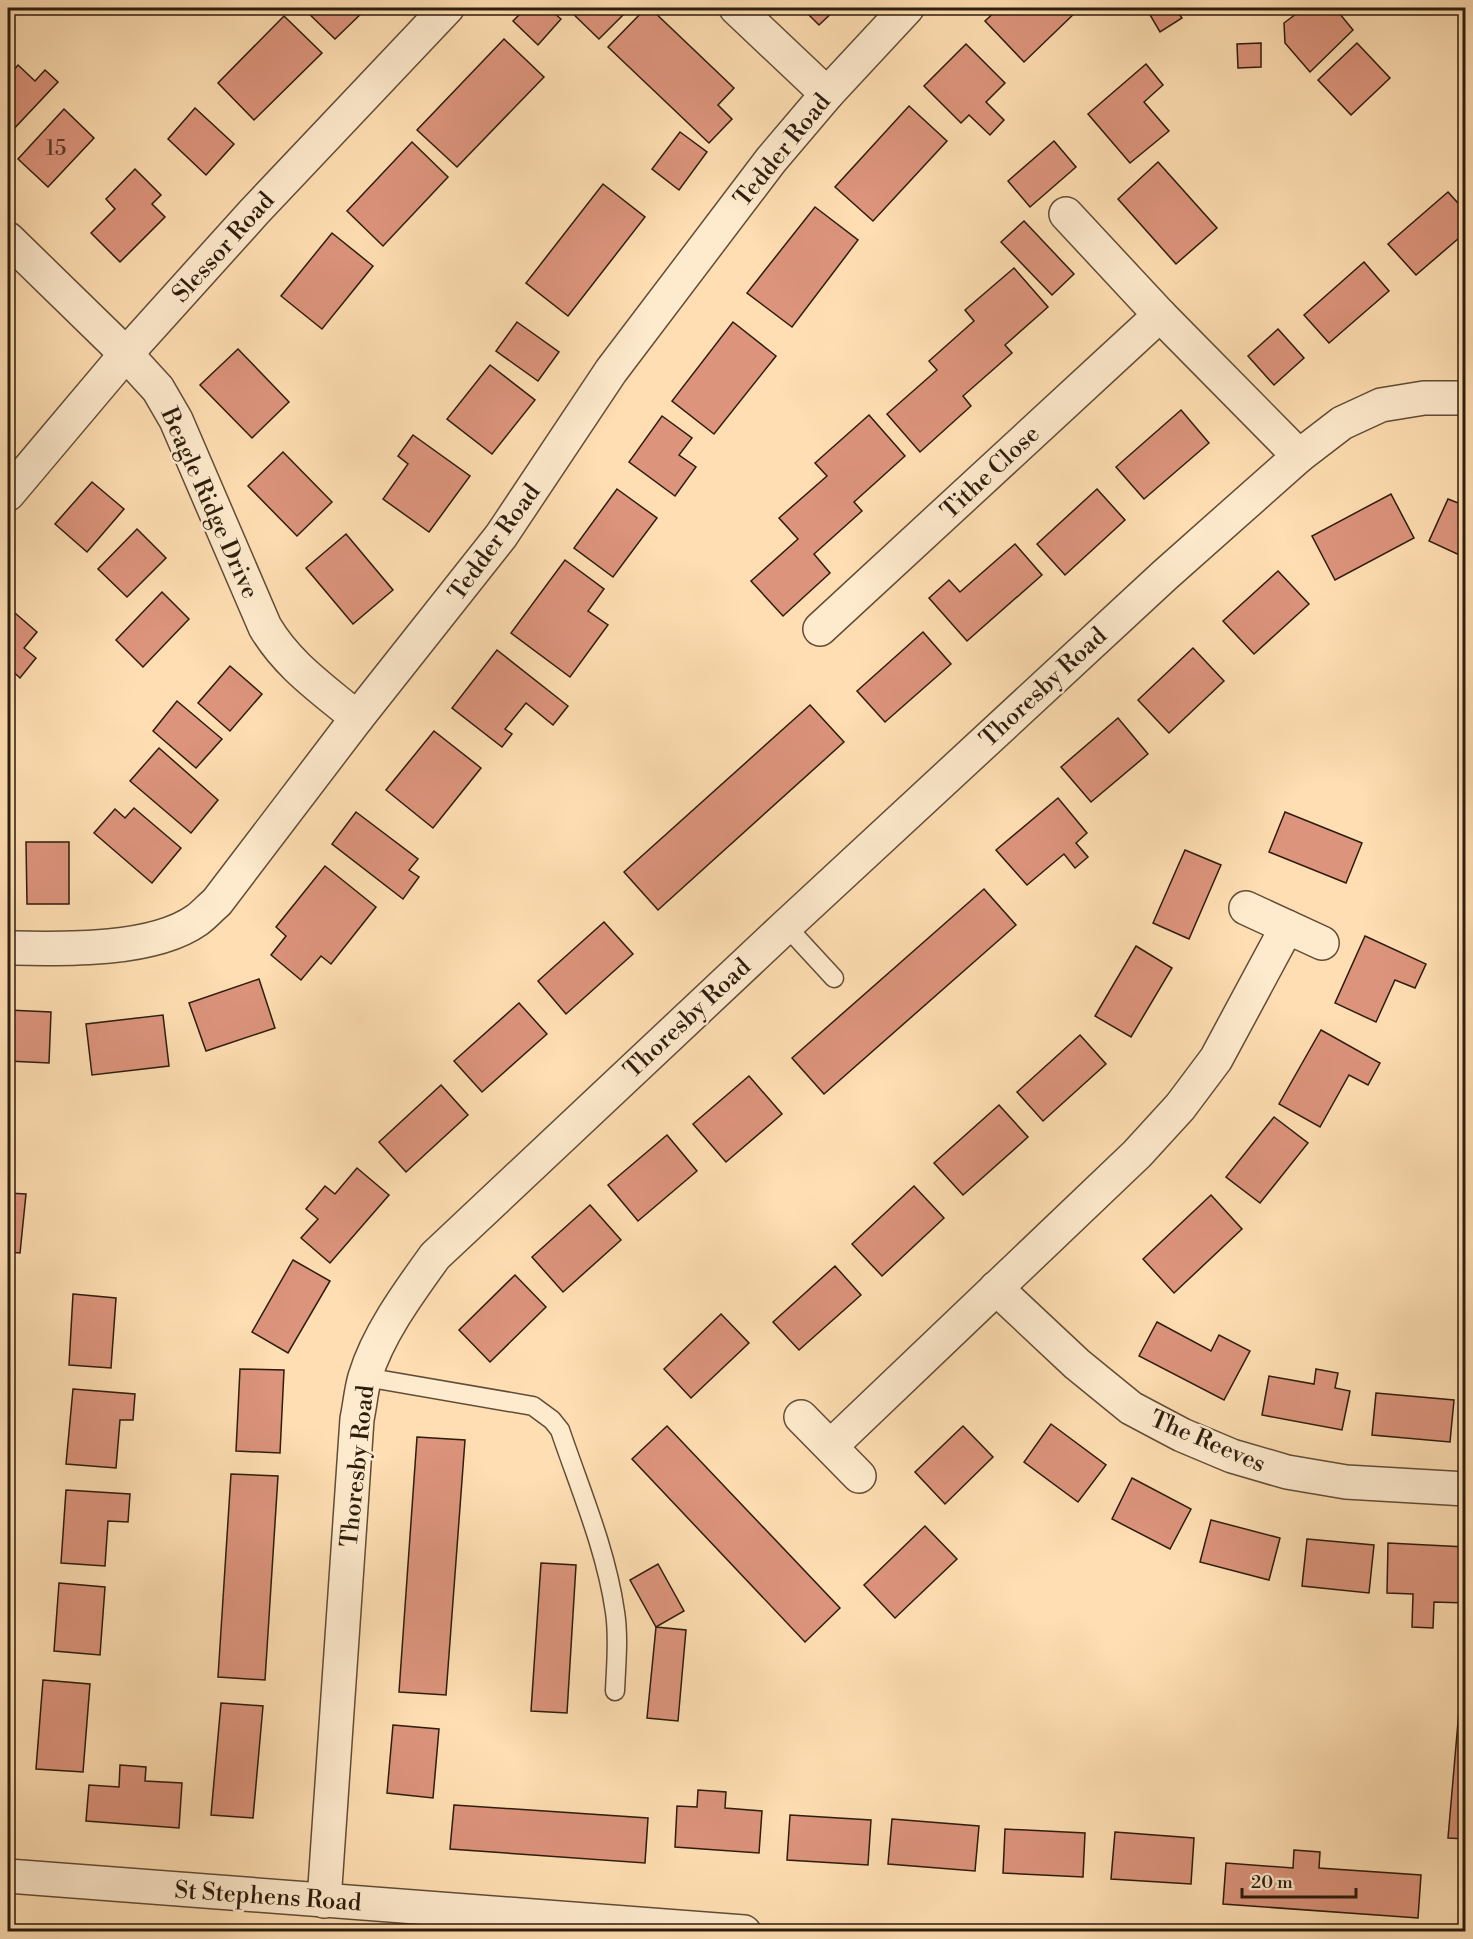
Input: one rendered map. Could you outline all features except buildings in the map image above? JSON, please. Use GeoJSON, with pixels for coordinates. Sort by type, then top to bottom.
{"type":"FeatureCollection","features":[{"type":"Feature","properties":{"kind":"street","name":"Slessor Road"},"geometry":{"type":"LineString","coordinates":[[8,494],[126,354],[246,220],[447,8]]}},
{"type":"Feature","properties":{"kind":"street"},"geometry":{"type":"LineString","coordinates":[[736,8],[827,94]]}},
{"type":"Feature","properties":{"kind":"street","name":"Tedder Road"},"geometry":{"type":"LineString","coordinates":[[8,948],[58,949],[131,943],[166,935],[196,921],[217,902],[357,718],[501,536],[610,371],[771,160],[827,94],[907,8]]}},
{"type":"Feature","properties":{"kind":"street"},"geometry":{"type":"LineString","coordinates":[[1066,214],[1160,315],[1299,456]]}},
{"type":"Feature","properties":{"kind":"street","name":"Beagle Ridge Drive"},"geometry":{"type":"LineString","coordinates":[[8,239],[126,354],[158,389],[176,420],[265,627],[277,647],[291,663],[357,718]]}},
{"type":"Feature","properties":{"kind":"street","name":"Tithe Close"},"geometry":{"type":"LineString","coordinates":[[820,629],[1160,315]]}},
{"type":"Feature","properties":{"kind":"street","name":"Thoresby Road"},"geometry":{"type":"LineString","coordinates":[[324,1901],[357,1419],[365,1377],[385,1332],[410,1290],[435,1256],[786,926],[1157,583],[1299,456],[1342,423],[1381,405],[1424,398],[1466,398]]}},
{"type":"Feature","properties":{"kind":"street"},"geometry":{"type":"LineString","coordinates":[[1246,908],[1322,943]]}},
{"type":"Feature","properties":{"kind":"street"},"geometry":{"type":"LineString","coordinates":[[831,1446],[1137,1154],[1180,1107],[1216,1059],[1287,927]]}},
{"type":"Feature","properties":{"kind":"street","name":"The Reeves"},"geometry":{"type":"LineString","coordinates":[[996,1288],[1077,1364],[1131,1408],[1182,1435],[1232,1456],[1287,1472],[1346,1482],[1466,1489]]}},
{"type":"Feature","properties":{"kind":"street"},"geometry":{"type":"LineString","coordinates":[[801,1417],[859,1476]]}},
{"type":"Feature","properties":{"kind":"street","name":"St Stephens Road"},"geometry":{"type":"LineString","coordinates":[[8,1876],[744,1932]]}},
{"type":"Feature","properties":{"kind":"lane"},"geometry":{"type":"LineString","coordinates":[[786,926],[834,978]]}},
{"type":"Feature","properties":{"kind":"lane"},"geometry":{"type":"LineString","coordinates":[[365,1377],[533,1406],[552,1420],[560,1430],[607,1567],[615,1614],[617,1655],[615,1691]]}}]}
